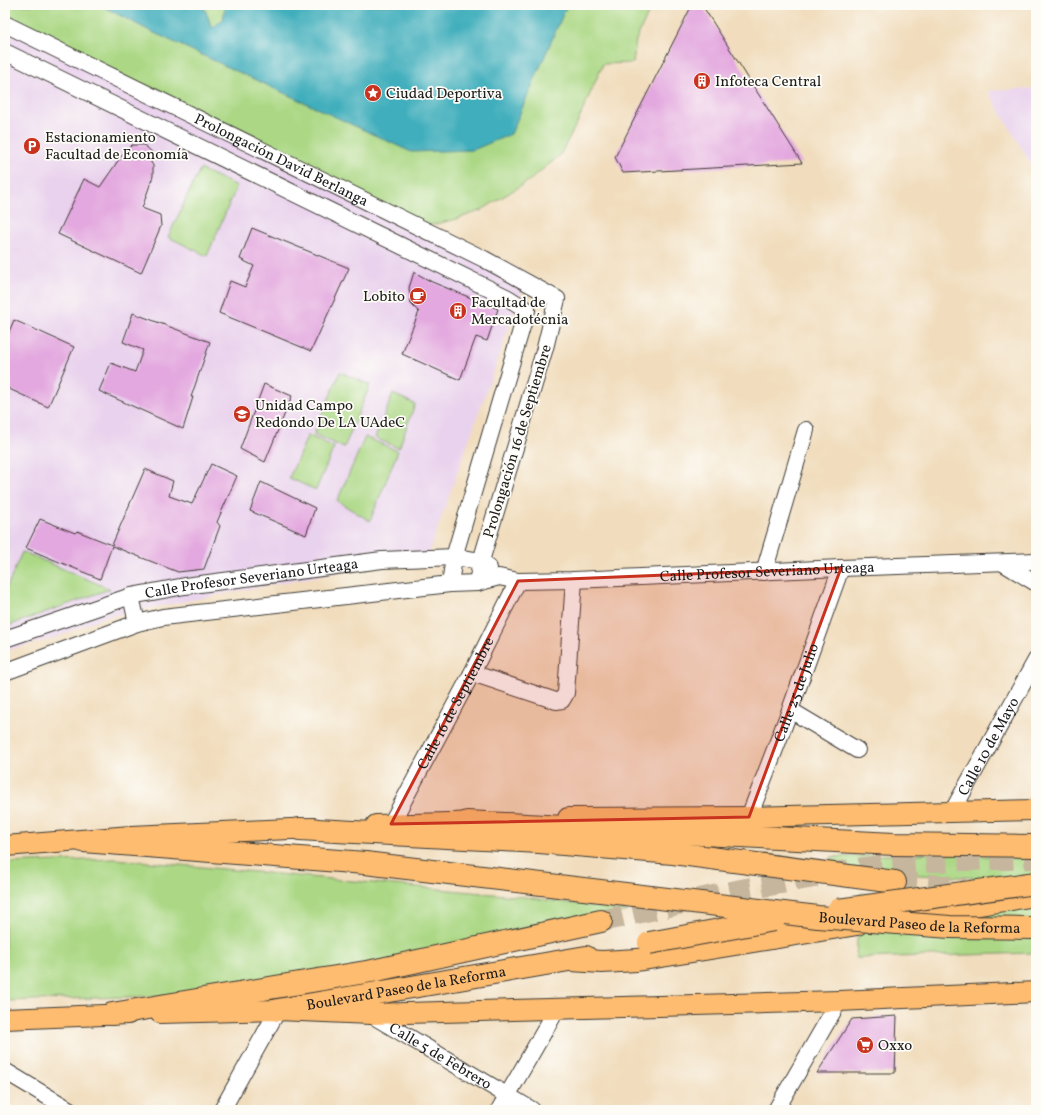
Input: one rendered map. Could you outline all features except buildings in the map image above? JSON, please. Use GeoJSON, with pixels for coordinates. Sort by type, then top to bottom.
{"type":"FeatureCollection","features":[{"type":"Feature","properties":{"kind":"highway"},"geometry":{"type":"LineString","coordinates":[[466,822],[894,844],[1036,846]]}},
{"type":"Feature","properties":{"kind":"highway"},"geometry":{"type":"LineString","coordinates":[[299,829],[539,842],[673,853],[895,882]]}},
{"type":"Feature","properties":{"kind":"highway","name":"Boulevard Paseo de la Reforma"},"geometry":{"type":"LineString","coordinates":[[83,841],[365,863],[667,901],[818,917],[950,927],[1036,928]]}},
{"type":"Feature","properties":{"kind":"highway","name":"Boulevard Paseo de la Reforma"},"geometry":{"type":"LineString","coordinates":[[278,1010],[571,960],[728,928],[878,904],[1036,883]]}},
{"type":"Feature","properties":{"kind":"highway"},"geometry":{"type":"LineString","coordinates":[[571,960],[618,962],[676,954],[1036,895]]}},
{"type":"Feature","properties":{"kind":"highway"},"geometry":{"type":"LineString","coordinates":[[112,1014],[372,971],[601,921]]}},
{"type":"Feature","properties":{"kind":"main road","name":"Boulevard Paseo de la Reforma"},"geometry":{"type":"LineString","coordinates":[[5,846],[131,836],[391,824],[583,818],[749,817],[1036,810]]}},
{"type":"Feature","properties":{"kind":"main road"},"geometry":{"type":"LineString","coordinates":[[278,1010],[370,1014],[839,1002],[1036,992]]}},
{"type":"Feature","properties":{"kind":"main road","name":"Boulevard Paseo de la Reforma"},"geometry":{"type":"LineString","coordinates":[[5,1019],[112,1014],[278,1010]]}},
{"type":"Feature","properties":{"kind":"street","name":"Prolongación David Berlanga"},"geometry":{"type":"LineString","coordinates":[[5,24],[477,256],[558,299]]}},
{"type":"Feature","properties":{"kind":"street","name":"Prolongación David Berlanga"},"geometry":{"type":"LineString","coordinates":[[5,52],[253,171],[502,295],[527,310]]}},
{"type":"Feature","properties":{"kind":"street","name":"Prolongación 16 de Septiembre"},"geometry":{"type":"LineString","coordinates":[[477,583],[481,561],[545,348],[558,299]]}},
{"type":"Feature","properties":{"kind":"street","name":"Prolongación 16 de Septiembre"},"geometry":{"type":"LineString","coordinates":[[450,584],[454,557],[527,310]]}},
{"type":"Feature","properties":{"kind":"street"},"geometry":{"type":"LineString","coordinates":[[764,572],[806,430]]}},
{"type":"Feature","properties":{"kind":"street","name":"Calle Profesor Severiano Urteaga"},"geometry":{"type":"LineString","coordinates":[[5,639],[131,596],[184,586],[382,560],[454,557],[481,561],[499,577]]}},
{"type":"Feature","properties":{"kind":"street","name":"Calle Profesor Severiano Urteaga"},"geometry":{"type":"LineString","coordinates":[[5,672],[137,623],[162,617],[450,584],[477,583],[499,577],[518,581],[574,580],[1036,561]]}},
{"type":"Feature","properties":{"kind":"street"},"geometry":{"type":"LineString","coordinates":[[1003,563],[1036,583]]}},
{"type":"Feature","properties":{"kind":"street","name":"Calle 25 de Julio"},"geometry":{"type":"LineString","coordinates":[[749,817],[790,710],[840,568]]}},
{"type":"Feature","properties":{"kind":"street"},"geometry":{"type":"LineString","coordinates":[[472,673],[556,701],[562,700],[566,693],[574,580]]}},
{"type":"Feature","properties":{"kind":"street","name":"Calle 16 de Septiembre"},"geometry":{"type":"LineString","coordinates":[[391,824],[472,673],[518,581]]}},
{"type":"Feature","properties":{"kind":"street"},"geometry":{"type":"LineString","coordinates":[[131,596],[137,623]]}},
{"type":"Feature","properties":{"kind":"street","name":"Calle 10 de Mayo"},"geometry":{"type":"LineString","coordinates":[[952,812],[1036,660]]}},
{"type":"Feature","properties":{"kind":"street"},"geometry":{"type":"LineString","coordinates":[[790,710],[857,750]]}},
{"type":"Feature","properties":{"kind":"street"},"geometry":{"type":"LineString","coordinates":[[776,1110],[839,1002]]}},
{"type":"Feature","properties":{"kind":"street"},"geometry":{"type":"LineString","coordinates":[[499,1110],[557,1009]]}},
{"type":"Feature","properties":{"kind":"street"},"geometry":{"type":"LineString","coordinates":[[222,1110],[278,1010]]}},
{"type":"Feature","properties":{"kind":"street","name":"Calle 5 de Febrero"},"geometry":{"type":"LineString","coordinates":[[370,1014],[532,1110]]}},
{"type":"Feature","properties":{"kind":"street"},"geometry":{"type":"LineString","coordinates":[[5,1071],[70,1110]]}},
{"type":"Feature","properties":{"kind":"highlighted area"},"geometry":{"type":"Polygon","coordinates":[[[841,568],[749,817],[391,824],[518,581],[841,568]]]}},
{"type":"Feature","properties":{"kind":"shaded area","name":"Unidad Campo Redondo De LA UAdeC"},"geometry":{"type":"Polygon","coordinates":[[[5,18],[528,274],[428,555],[104,617],[55,638],[5,651],[5,18]]]}},
{"type":"Feature","properties":{"kind":"shaded area"},"geometry":{"type":"Polygon","coordinates":[[[1036,88],[1036,173],[988,91],[1036,88]]]}},
{"type":"Feature","properties":{"kind":"green space","name":"Ciudad Deportiva"},"geometry":{"type":"Polygon","coordinates":[[[5,5],[652,5],[636,40],[633,63],[603,64],[578,121],[560,155],[530,180],[480,211],[453,220],[427,226],[5,18],[5,5]]]}},
{"type":"Feature","properties":{"kind":"green space"},"geometry":{"type":"Polygon","coordinates":[[[200,169],[237,186],[207,256],[168,237],[200,169]]]}},
{"type":"Feature","properties":{"kind":"green space"},"geometry":{"type":"Polygon","coordinates":[[[340,372],[370,385],[344,448],[314,434],[340,372]]]}},
{"type":"Feature","properties":{"kind":"green space"},"geometry":{"type":"Polygon","coordinates":[[[393,394],[415,404],[399,448],[375,438],[393,394]]]}},
{"type":"Feature","properties":{"kind":"green space"},"geometry":{"type":"Polygon","coordinates":[[[308,435],[334,447],[316,490],[289,478],[308,435]]]}},
{"type":"Feature","properties":{"kind":"green space"},"geometry":{"type":"Polygon","coordinates":[[[365,437],[398,451],[370,521],[337,501],[365,437]]]}},
{"type":"Feature","properties":{"kind":"green space"},"geometry":{"type":"Polygon","coordinates":[[[22,552],[110,589],[5,627],[5,592],[22,552]]]}},
{"type":"Feature","properties":{"kind":"green space"},"geometry":{"type":"Polygon","coordinates":[[[939,853],[1036,859],[1036,881],[920,875],[832,867],[831,857],[939,853]]]}},
{"type":"Feature","properties":{"kind":"green space"},"geometry":{"type":"Polygon","coordinates":[[[115,859],[525,897],[628,911],[374,967],[185,995],[5,1001],[5,863],[115,859]]]}},
{"type":"Feature","properties":{"kind":"green space"},"geometry":{"type":"Polygon","coordinates":[[[860,893],[1036,902],[1036,953],[856,958],[860,893]]]}},
{"type":"Feature","properties":{"kind":"water"},"geometry":{"type":"Polygon","coordinates":[[[100,5],[198,5],[205,9],[212,28],[223,20],[225,5],[567,5],[511,134],[473,150],[411,152],[150,31],[100,5]]]}},
{"type":"Feature","properties":{"kind":"tunnel"},"geometry":{"type":"LineString","coordinates":[[601,921],[741,890],[864,868],[931,861],[1036,858]]}},
{"type":"Feature","properties":{"kind":"tunnel"},"geometry":{"type":"LineString","coordinates":[[895,882],[965,888]]}},
{"type":"Feature","properties":{"kind":"place","name":"Infoteca Central"},"geometry":{"type":"Point","coordinates":[702,81]}},
{"type":"Feature","properties":{"kind":"place","name":"Ciudad Deportiva"},"geometry":{"type":"Point","coordinates":[373,93]}},
{"type":"Feature","properties":{"kind":"place","name":"Estacionamiento Facultad de Economía"},"geometry":{"type":"Point","coordinates":[32,146]}},
{"type":"Feature","properties":{"kind":"place","name":"Lobito"},"geometry":{"type":"Point","coordinates":[418,296]}},
{"type":"Feature","properties":{"kind":"place","name":"Facultad de Mercadotécnia"},"geometry":{"type":"Point","coordinates":[458,311]}},
{"type":"Feature","properties":{"kind":"place","name":"Unidad Campo Redondo De LA UAdeC"},"geometry":{"type":"Point","coordinates":[242,414]}},
{"type":"Feature","properties":{"kind":"place","name":"Oxxo"},"geometry":{"type":"Point","coordinates":[865,1045]}}]}
